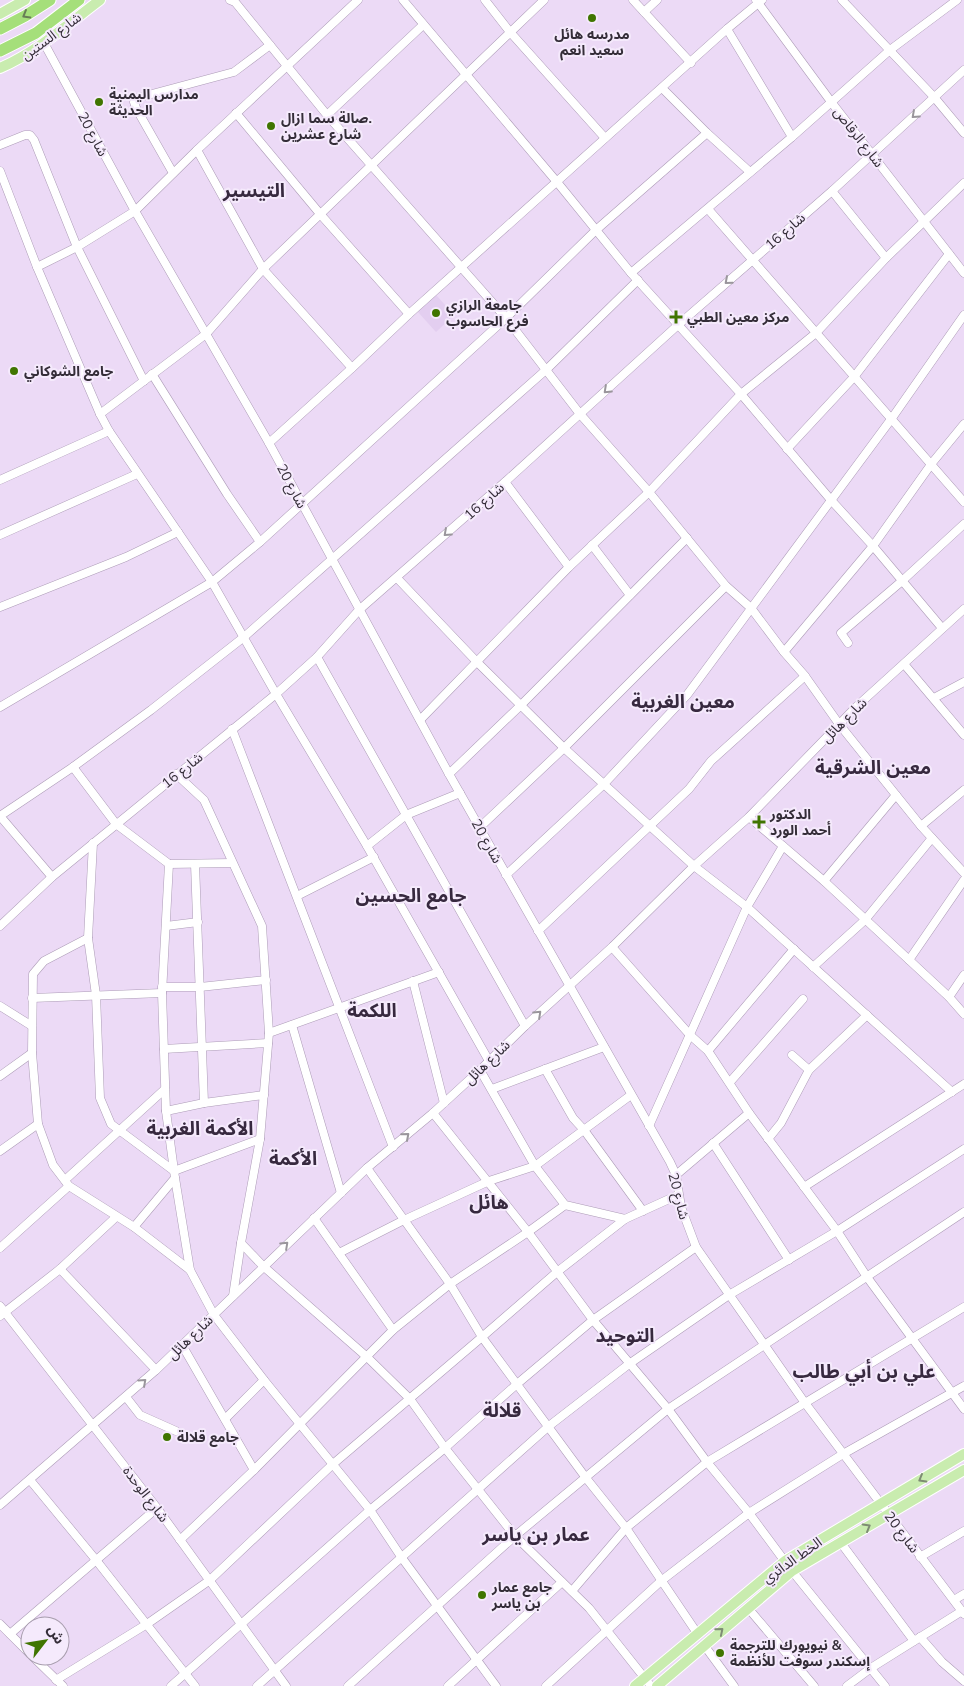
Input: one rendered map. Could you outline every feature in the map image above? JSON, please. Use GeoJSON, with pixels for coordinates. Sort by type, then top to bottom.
{"type":"FeatureCollection","features":[{"type":"Feature","properties":{"kind":"highway"},"geometry":{"type":"LineString","coordinates":[[0,29],[50,0]]}},
{"type":"Feature","properties":{"kind":"highway","name":"شارع الستين"},"geometry":{"type":"LineString","coordinates":[[0,51],[36,33],[79,0]]}},
{"type":"Feature","properties":{"kind":"main road"},"geometry":{"type":"LineString","coordinates":[[0,14],[25,0]]}},
{"type":"Feature","properties":{"kind":"main road","name":"شارع الستين"},"geometry":{"type":"LineString","coordinates":[[0,68],[16,61],[44,43],[100,0]]}},
{"type":"Feature","properties":{"kind":"main road","name":"الخط الدائري"},"geometry":{"type":"LineString","coordinates":[[635,1686],[785,1561],[964,1454]]}},
{"type":"Feature","properties":{"kind":"main road","name":"الخط الدائري"},"geometry":{"type":"LineString","coordinates":[[657,1686],[792,1571],[964,1470]]}},
{"type":"Feature","properties":{"kind":"street"},"geometry":{"type":"LineString","coordinates":[[230,0],[235,2],[327,115],[506,318],[580,414],[649,492],[726,586],[750,608],[921,826],[964,873]]}},
{"type":"Feature","properties":{"kind":"street"},"geometry":{"type":"LineString","coordinates":[[38,267],[76,247],[135,211],[236,113],[358,0]]}},
{"type":"Feature","properties":{"kind":"street"},"geometry":{"type":"LineString","coordinates":[[404,0],[631,273],[741,394],[942,628]]}},
{"type":"Feature","properties":{"kind":"street"},"geometry":{"type":"LineString","coordinates":[[485,0],[510,32],[606,138]]}},
{"type":"Feature","properties":{"kind":"street"},"geometry":{"type":"LineString","coordinates":[[100,414],[206,334],[263,269],[322,215],[544,0]]}},
{"type":"Feature","properties":{"kind":"street"},"geometry":{"type":"LineString","coordinates":[[633,0],[691,63]]}},
{"type":"Feature","properties":{"kind":"street"},"geometry":{"type":"LineString","coordinates":[[644,12],[657,0]]}},
{"type":"Feature","properties":{"kind":"street"},"geometry":{"type":"LineString","coordinates":[[631,273],[792,138],[890,50],[957,0]]}},
{"type":"Feature","properties":{"kind":"street"},"geometry":{"type":"LineString","coordinates":[[269,443],[409,314],[759,1]]}},
{"type":"Feature","properties":{"kind":"street","name":"شارع الرقاص"},"geometry":{"type":"LineString","coordinates":[[759,1],[832,103],[964,273]]}},
{"type":"Feature","properties":{"kind":"street"},"geometry":{"type":"LineString","coordinates":[[846,1],[934,97],[964,133]]}},
{"type":"Feature","properties":{"kind":"street"},"geometry":{"type":"LineString","coordinates":[[327,115],[423,25]]}},
{"type":"Feature","properties":{"kind":"street"},"geometry":{"type":"LineString","coordinates":[[727,29],[792,138]]}},
{"type":"Feature","properties":{"kind":"street","name":"شارع 20"},"geometry":{"type":"LineString","coordinates":[[44,43],[135,211],[269,443],[449,774],[676,1175],[678,1194],[696,1247],[843,1454],[963,1612]]}},
{"type":"Feature","properties":{"kind":"street"},"geometry":{"type":"LineString","coordinates":[[173,173],[136,108],[134,102],[137,98],[234,72],[270,45]]}},
{"type":"Feature","properties":{"kind":"street","name":"شارع 16"},"geometry":{"type":"LineString","coordinates":[[0,926],[52,878],[116,824],[276,694],[317,657],[359,610],[505,482],[752,259],[832,191],[964,70]]}},
{"type":"Feature","properties":{"kind":"street"},"geometry":{"type":"LineString","coordinates":[[662,88],[750,172]]}},
{"type":"Feature","properties":{"kind":"street"},"geometry":{"type":"LineString","coordinates":[[236,113],[409,314]]}},
{"type":"Feature","properties":{"kind":"street"},"geometry":{"type":"LineString","coordinates":[[0,707],[212,582],[260,542],[506,318],[596,230],[707,133]]}},
{"type":"Feature","properties":{"kind":"street"},"geometry":{"type":"LineString","coordinates":[[0,145],[25,135],[30,136],[34,140],[76,247],[144,381]]}},
{"type":"Feature","properties":{"kind":"street"},"geometry":{"type":"LineString","coordinates":[[197,150],[263,269],[352,368]]}},
{"type":"Feature","properties":{"kind":"street"},"geometry":{"type":"LineString","coordinates":[[0,171],[38,267],[100,414],[109,431],[212,582],[276,694],[368,846],[489,1060]]}},
{"type":"Feature","properties":{"kind":"street"},"geometry":{"type":"LineString","coordinates":[[420,720],[569,567],[649,492],[741,394],[816,333],[886,258],[964,183]]}},
{"type":"Feature","properties":{"kind":"street"},"geometry":{"type":"LineString","coordinates":[[832,191],[886,258]]}},
{"type":"Feature","properties":{"kind":"street"},"geometry":{"type":"LineString","coordinates":[[708,209],[854,377],[932,463],[964,502]]}},
{"type":"Feature","properties":{"kind":"street"},"geometry":{"type":"LineString","coordinates":[[787,449],[854,377],[950,254]]}},
{"type":"Feature","properties":{"kind":"street"},"geometry":{"type":"LineString","coordinates":[[52,878],[0,816],[73,767],[151,710],[244,637],[547,369],[638,280]]}},
{"type":"Feature","properties":{"kind":"street"},"geometry":{"type":"LineString","coordinates":[[506,875],[604,784],[687,695],[892,418],[964,315]]}},
{"type":"Feature","properties":{"kind":"street"},"geometry":{"type":"LineString","coordinates":[[152,374],[227,494],[260,542]]}},
{"type":"Feature","properties":{"kind":"street"},"geometry":{"type":"LineString","coordinates":[[784,652],[873,546],[932,463],[964,424]]}},
{"type":"Feature","properties":{"kind":"street"},"geometry":{"type":"LineString","coordinates":[[0,480],[109,431]]}},
{"type":"Feature","properties":{"kind":"street"},"geometry":{"type":"LineString","coordinates":[[0,535],[138,474]]}},
{"type":"Feature","properties":{"kind":"street"},"geometry":{"type":"LineString","coordinates":[[505,482],[569,567]]}},
{"type":"Feature","properties":{"kind":"street"},"geometry":{"type":"LineString","coordinates":[[848,643],[841,633],[902,581],[964,524]]}},
{"type":"Feature","properties":{"kind":"street"},"geometry":{"type":"LineString","coordinates":[[0,607],[126,557],[178,532]]}},
{"type":"Feature","properties":{"kind":"street"},"geometry":{"type":"LineString","coordinates":[[449,774],[521,706],[687,538]]}},
{"type":"Feature","properties":{"kind":"street"},"geometry":{"type":"LineString","coordinates":[[592,545],[630,595]]}},
{"type":"Feature","properties":{"kind":"street"},"geometry":{"type":"LineString","coordinates":[[397,578],[477,662],[564,748],[694,866],[747,907],[952,1092]]}},
{"type":"Feature","properties":{"kind":"street"},"geometry":{"type":"LineString","coordinates":[[480,828],[564,748],[726,586]]}},
{"type":"Feature","properties":{"kind":"street","name":"شارع هائل"},"geometry":{"type":"LineString","coordinates":[[0,1505],[156,1370],[367,1168],[433,1113],[480,1070],[525,1026],[612,947],[694,866],[749,817],[840,724],[964,609]]}},
{"type":"Feature","properties":{"kind":"street"},"geometry":{"type":"LineString","coordinates":[[317,657],[525,1026]]}},
{"type":"Feature","properties":{"kind":"street"},"geometry":{"type":"LineString","coordinates":[[904,664],[964,734]]}},
{"type":"Feature","properties":{"kind":"street"},"geometry":{"type":"LineString","coordinates":[[538,931],[689,789],[711,761],[805,676]]}},
{"type":"Feature","properties":{"kind":"street"},"geometry":{"type":"LineString","coordinates":[[934,698],[964,682]]}},
{"type":"Feature","properties":{"kind":"street"},"geometry":{"type":"LineString","coordinates":[[232,729],[393,1147]]}},
{"type":"Feature","properties":{"kind":"street"},"geometry":{"type":"LineString","coordinates":[[73,767],[116,824],[169,864],[232,863]]}},
{"type":"Feature","properties":{"kind":"street"},"geometry":{"type":"LineString","coordinates":[[176,774],[204,800],[262,926],[269,1033],[260,1139],[233,1296]]}},
{"type":"Feature","properties":{"kind":"street"},"geometry":{"type":"LineString","coordinates":[[921,826],[964,790]]}},
{"type":"Feature","properties":{"kind":"street"},"geometry":{"type":"LineString","coordinates":[[368,846],[406,816],[460,793]]}},
{"type":"Feature","properties":{"kind":"street"},"geometry":{"type":"LineString","coordinates":[[824,881],[896,795]]}},
{"type":"Feature","properties":{"kind":"street"},"geometry":{"type":"LineString","coordinates":[[749,817],[824,881],[949,997],[964,1014]]}},
{"type":"Feature","properties":{"kind":"street"},"geometry":{"type":"LineString","coordinates":[[814,967],[865,920],[932,838]]}},
{"type":"Feature","properties":{"kind":"street"},"geometry":{"type":"LineString","coordinates":[[94,843],[88,938],[96,995],[100,1098],[111,1124],[175,1175]]}},
{"type":"Feature","properties":{"kind":"street"},"geometry":{"type":"LineString","coordinates":[[649,1126],[747,907],[783,846]]}},
{"type":"Feature","properties":{"kind":"street"},"geometry":{"type":"LineString","coordinates":[[296,896],[374,858]]}},
{"type":"Feature","properties":{"kind":"street"},"geometry":{"type":"LineString","coordinates":[[169,864],[162,990],[166,1111],[190,1270],[214,1315],[264,1380],[370,1510],[437,1607],[496,1686]]}},
{"type":"Feature","properties":{"kind":"street"},"geometry":{"type":"LineString","coordinates":[[196,864],[204,1103]]}},
{"type":"Feature","properties":{"kind":"street"},"geometry":{"type":"LineString","coordinates":[[909,960],[964,880]]}},
{"type":"Feature","properties":{"kind":"street"},"geometry":{"type":"LineString","coordinates":[[166,926],[198,922]]}},
{"type":"Feature","properties":{"kind":"street"},"geometry":{"type":"LineString","coordinates":[[88,938],[44,961],[33,974],[32,1053],[38,1124],[53,1165],[67,1183],[116,1217],[134,1227],[190,1270]]}},
{"type":"Feature","properties":{"kind":"street"},"geometry":{"type":"LineString","coordinates":[[612,947],[690,1035],[708,1051],[749,1113],[837,1231],[867,1277],[964,1409]]}},
{"type":"Feature","properties":{"kind":"street"},"geometry":{"type":"LineString","coordinates":[[708,1051],[794,950]]}},
{"type":"Feature","properties":{"kind":"street"},"geometry":{"type":"LineString","coordinates":[[269,1033],[438,972]]}},
{"type":"Feature","properties":{"kind":"street"},"geometry":{"type":"LineString","coordinates":[[949,997],[964,975]]}},
{"type":"Feature","properties":{"kind":"street"},"geometry":{"type":"LineString","coordinates":[[32,998],[162,990],[266,980]]}},
{"type":"Feature","properties":{"kind":"street"},"geometry":{"type":"LineString","coordinates":[[413,981],[444,1103]]}},
{"type":"Feature","properties":{"kind":"street"},"geometry":{"type":"LineString","coordinates":[[730,1082],[802,999]]}},
{"type":"Feature","properties":{"kind":"street"},"geometry":{"type":"LineString","coordinates":[[0,1005],[32,1026]]}},
{"type":"Feature","properties":{"kind":"street"},"geometry":{"type":"LineString","coordinates":[[768,1139],[781,1124],[809,1070],[866,1015]]}},
{"type":"Feature","properties":{"kind":"street"},"geometry":{"type":"LineString","coordinates":[[292,1025],[341,1193]]}},
{"type":"Feature","properties":{"kind":"street"},"geometry":{"type":"LineString","coordinates":[[164,1049],[268,1043]]}},
{"type":"Feature","properties":{"kind":"street"},"geometry":{"type":"LineString","coordinates":[[492,1089],[604,1047]]}},
{"type":"Feature","properties":{"kind":"street"},"geometry":{"type":"LineString","coordinates":[[0,1076],[32,1053]]}},
{"type":"Feature","properties":{"kind":"street"},"geometry":{"type":"LineString","coordinates":[[792,1055],[809,1070]]}},
{"type":"Feature","properties":{"kind":"street"},"geometry":{"type":"LineString","coordinates":[[546,1069],[573,1118],[584,1130],[643,1211]]}},
{"type":"Feature","properties":{"kind":"street"},"geometry":{"type":"LineString","coordinates":[[480,1070],[536,1166],[565,1205],[625,1219]]}},
{"type":"Feature","properties":{"kind":"street"},"geometry":{"type":"LineString","coordinates":[[804,1187],[964,1084]]}},
{"type":"Feature","properties":{"kind":"street"},"geometry":{"type":"LineString","coordinates":[[0,1248],[119,1130],[165,1089]]}},
{"type":"Feature","properties":{"kind":"street"},"geometry":{"type":"LineString","coordinates":[[166,1111],[204,1103],[264,1095]]}},
{"type":"Feature","properties":{"kind":"street"},"geometry":{"type":"LineString","coordinates":[[339,1253],[404,1220],[489,1181],[536,1166],[631,1095]]}},
{"type":"Feature","properties":{"kind":"street"},"geometry":{"type":"LineString","coordinates":[[433,1113],[489,1181],[594,1320],[668,1409],[792,1571],[885,1686]]}},
{"type":"Feature","properties":{"kind":"street"},"geometry":{"type":"LineString","coordinates":[[676,1175],[749,1113]]}},
{"type":"Feature","properties":{"kind":"street"},"geometry":{"type":"LineString","coordinates":[[0,1151],[38,1124]]}},
{"type":"Feature","properties":{"kind":"street"},"geometry":{"type":"LineString","coordinates":[[134,1227],[175,1175],[260,1139]]}},
{"type":"Feature","properties":{"kind":"street"},"geometry":{"type":"LineString","coordinates":[[713,1143],[789,1260]]}},
{"type":"Feature","properties":{"kind":"street"},"geometry":{"type":"LineString","coordinates":[[257,1686],[549,1426],[629,1364],[729,1295],[837,1231],[964,1149]]}},
{"type":"Feature","properties":{"kind":"street"},"geometry":{"type":"LineString","coordinates":[[367,1168],[450,1284],[482,1337],[586,1478],[626,1528],[697,1633]]}},
{"type":"Feature","properties":{"kind":"street"},"geometry":{"type":"LineString","coordinates":[[56,1680],[147,1624],[210,1580],[333,1464],[557,1272],[625,1219],[678,1194]]}},
{"type":"Feature","properties":{"kind":"street"},"geometry":{"type":"LineString","coordinates":[[180,1540],[254,1470],[393,1330],[450,1284],[565,1205]]}},
{"type":"Feature","properties":{"kind":"street"},"geometry":{"type":"LineString","coordinates":[[348,1686],[515,1536],[668,1409],[964,1212]]}},
{"type":"Feature","properties":{"kind":"street"},"geometry":{"type":"LineString","coordinates":[[2,1312],[60,1269],[116,1217]]}},
{"type":"Feature","properties":{"kind":"street"},"geometry":{"type":"LineString","coordinates":[[314,1218],[393,1330]]}},
{"type":"Feature","properties":{"kind":"street"},"geometry":{"type":"LineString","coordinates":[[242,1243],[263,1266],[367,1357],[410,1399],[445,1448],[515,1536],[572,1591],[607,1629],[651,1686]]}},
{"type":"Feature","properties":{"kind":"street"},"geometry":{"type":"LineString","coordinates":[[171,1686],[370,1510],[445,1448],[517,1384],[594,1320],[696,1247]]}},
{"type":"Feature","properties":{"kind":"street"},"geometry":{"type":"LineString","coordinates":[[60,1269],[156,1370]]}},
{"type":"Feature","properties":{"kind":"street"},"geometry":{"type":"LineString","coordinates":[[572,1591],[626,1528],[707,1462],[964,1307]]}},
{"type":"Feature","properties":{"kind":"street","name":"شارع الوحدة"},"geometry":{"type":"LineString","coordinates":[[2,1312],[157,1508],[286,1686]]}},
{"type":"Feature","properties":{"kind":"street"},"geometry":{"type":"LineString","coordinates":[[182,1345],[254,1470]]}},
{"type":"Feature","properties":{"kind":"street"},"geometry":{"type":"LineString","coordinates":[[224,1419],[264,1380]]}},
{"type":"Feature","properties":{"kind":"street"},"geometry":{"type":"LineString","coordinates":[[546,1686],[661,1582],[749,1513],[843,1454],[964,1386]]}},
{"type":"Feature","properties":{"kind":"street"},"geometry":{"type":"LineString","coordinates":[[126,1397],[140,1415],[176,1431]]}},
{"type":"Feature","properties":{"kind":"street"},"geometry":{"type":"LineString","coordinates":[[30,1480],[96,1560],[195,1686]]}},
{"type":"Feature","properties":{"kind":"street"},"geometry":{"type":"LineString","coordinates":[[10,1634],[157,1508]]}},
{"type":"Feature","properties":{"kind":"street"},"geometry":{"type":"LineString","coordinates":[[920,1557],[964,1532]]}},
{"type":"Feature","properties":{"kind":"street"},"geometry":{"type":"LineString","coordinates":[[841,1542],[917,1639],[964,1681]]}},
{"type":"Feature","properties":{"kind":"street"},"geometry":{"type":"LineString","coordinates":[[448,1686],[562,1582]]}},
{"type":"Feature","properties":{"kind":"street"},"geometry":{"type":"LineString","coordinates":[[954,1600],[964,1594]]}},
{"type":"Feature","properties":{"kind":"street"},"geometry":{"type":"LineString","coordinates":[[748,1608],[814,1686]]}},
{"type":"Feature","properties":{"kind":"street"},"geometry":{"type":"LineString","coordinates":[[847,1686],[871,1668],[963,1612]]}},
{"type":"Feature","properties":{"kind":"street"},"geometry":{"type":"LineString","coordinates":[[0,1624],[20,1644]]}},
{"type":"Feature","properties":{"kind":"street"},"geometry":{"type":"LineString","coordinates":[[704,1645],[734,1686]]}},
{"type":"Feature","properties":{"kind":"street"},"geometry":{"type":"LineString","coordinates":[[42,1666],[63,1686]]}},
{"type":"Feature","properties":{"kind":"shaded area","name":"جامعة الرازي فرع الحاسوب"},"geometry":{"type":"Polygon","coordinates":[[[436,295],[454,315],[436,332],[418,312],[436,295]]]}},
{"type":"Feature","properties":{"kind":"place","name":"مدرسه هائل سعيد انعم"},"geometry":{"type":"Point","coordinates":[592,18]}},
{"type":"Feature","properties":{"kind":"place","name":"مدارس اليمنية الحديثة"},"geometry":{"type":"Point","coordinates":[99,102]}},
{"type":"Feature","properties":{"kind":"place","name":"صالة سما ازال. شارع عشرين"},"geometry":{"type":"Point","coordinates":[271,126]}},
{"type":"Feature","properties":{"kind":"place","name":"جامعة الرازي فرع الحاسوب"},"geometry":{"type":"Point","coordinates":[436,313]}},
{"type":"Feature","properties":{"kind":"place","name":"مركز معين الطبي"},"geometry":{"type":"Point","coordinates":[676,317]}},
{"type":"Feature","properties":{"kind":"place","name":"جامع الشوكاني"},"geometry":{"type":"Point","coordinates":[14,371]}},
{"type":"Feature","properties":{"kind":"place","name":"الدكتور أحمد الورد"},"geometry":{"type":"Point","coordinates":[759,822]}},
{"type":"Feature","properties":{"kind":"place","name":"جامع قلالة"},"geometry":{"type":"Point","coordinates":[167,1437]}},
{"type":"Feature","properties":{"kind":"place","name":"جامع عمار بن ياسر"},"geometry":{"type":"Point","coordinates":[482,1595]}},
{"type":"Feature","properties":{"kind":"place","name":"نيويورك للترجمة & إسكندر سوفت للأنظمة"},"geometry":{"type":"Point","coordinates":[720,1653]}},
{"type":"Feature","properties":{"kind":"district","name":"التيسير"},"geometry":{"type":"Point","coordinates":[254,190]}},
{"type":"Feature","properties":{"kind":"district","name":"معين الغربية"},"geometry":{"type":"Point","coordinates":[683,701]}},
{"type":"Feature","properties":{"kind":"district","name":"معين الشرقية"},"geometry":{"type":"Point","coordinates":[873,767]}},
{"type":"Feature","properties":{"kind":"district","name":"جامع الحسين"},"geometry":{"type":"Point","coordinates":[411,895]}},
{"type":"Feature","properties":{"kind":"district","name":"اللكمة"},"geometry":{"type":"Point","coordinates":[372,1010]}},
{"type":"Feature","properties":{"kind":"district","name":"الأكمة الغربية"},"geometry":{"type":"Point","coordinates":[200,1128]}},
{"type":"Feature","properties":{"kind":"district","name":"الأكمة"},"geometry":{"type":"Point","coordinates":[293,1158]}},
{"type":"Feature","properties":{"kind":"district","name":"هائل"},"geometry":{"type":"Point","coordinates":[489,1202]}},
{"type":"Feature","properties":{"kind":"district","name":"التوحيد"},"geometry":{"type":"Point","coordinates":[625,1335]}},
{"type":"Feature","properties":{"kind":"district","name":"علي بن أبي طالب"},"geometry":{"type":"Point","coordinates":[864,1371]}},
{"type":"Feature","properties":{"kind":"district","name":"قلالة"},"geometry":{"type":"Point","coordinates":[502,1410]}},
{"type":"Feature","properties":{"kind":"district","name":"عمار بن ياسر"},"geometry":{"type":"Point","coordinates":[536,1534]}}]}
